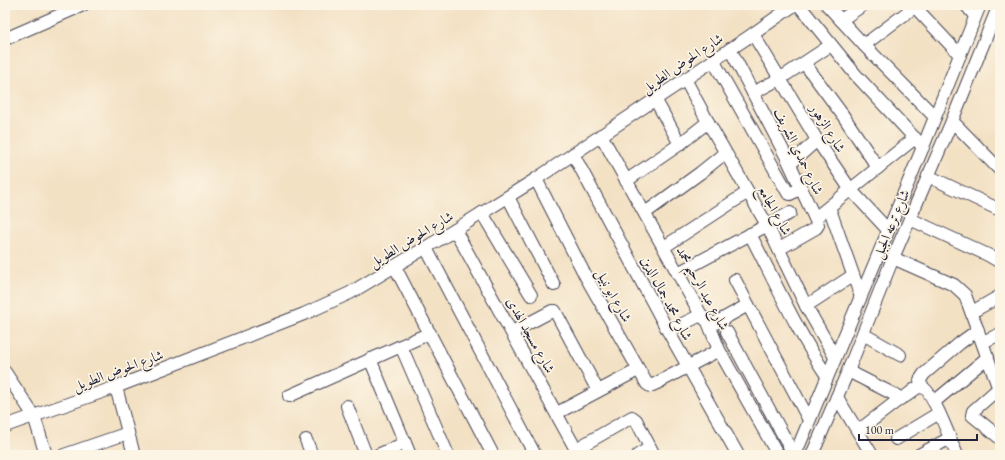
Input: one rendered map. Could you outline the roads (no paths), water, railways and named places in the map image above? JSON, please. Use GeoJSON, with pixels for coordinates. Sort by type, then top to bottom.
{"type":"FeatureCollection","features":[{"type":"Feature","properties":{"kind":"street"},"geometry":{"type":"LineString","coordinates":[[5,39],[83,5]]}},
{"type":"Feature","properties":{"kind":"street","name":"شارع الحوض الطويل"},"geometry":{"type":"LineString","coordinates":[[5,426],[116,387],[320,308],[350,293],[426,248],[536,179],[794,5]]}},
{"type":"Feature","properties":{"kind":"street"},"geometry":{"type":"LineString","coordinates":[[779,249],[817,228],[818,225],[815,218],[878,168],[919,143],[855,74],[799,5]]}},
{"type":"Feature","properties":{"kind":"street"},"geometry":{"type":"LineString","coordinates":[[827,5],[864,45],[942,123],[1000,170]]}},
{"type":"Feature","properties":{"kind":"street"},"geometry":{"type":"LineString","coordinates":[[841,20],[863,5]]}},
{"type":"Feature","properties":{"kind":"street"},"geometry":{"type":"LineString","coordinates":[[966,5],[978,11]]}},
{"type":"Feature","properties":{"kind":"street"},"geometry":{"type":"LineString","coordinates":[[864,45],[916,6],[960,55]]}},
{"type":"Feature","properties":{"kind":"street","name":"شارع ترعه الجبل"},"geometry":{"type":"LineString","coordinates":[[795,455],[888,230],[919,143],[942,123],[999,9]]}},
{"type":"Feature","properties":{"kind":"street","name":"شارع ترعه الجبل"},"geometry":{"type":"LineString","coordinates":[[812,455],[836,401],[893,258],[928,176],[960,55],[978,11]]}},
{"type":"Feature","properties":{"kind":"street","name":"شارع الزهور"},"geometry":{"type":"LineString","coordinates":[[753,34],[781,78],[817,140],[850,190],[888,230]]}},
{"type":"Feature","properties":{"kind":"street"},"geometry":{"type":"LineString","coordinates":[[753,93],[805,64],[831,46]]}},
{"type":"Feature","properties":{"kind":"street","name":"شارع حمدي الشريف"},"geometry":{"type":"LineString","coordinates":[[730,49],[790,164],[815,218]]}},
{"type":"Feature","properties":{"kind":"street"},"geometry":{"type":"LineString","coordinates":[[713,60],[788,193],[790,194],[801,188]]}},
{"type":"Feature","properties":{"kind":"street"},"geometry":{"type":"LineString","coordinates":[[805,64],[842,114],[878,168]]}},
{"type":"Feature","properties":{"kind":"street","name":"شارع الجامع"},"geometry":{"type":"LineString","coordinates":[[685,79],[725,153],[767,225],[804,301],[835,357]]}},
{"type":"Feature","properties":{"kind":"street"},"geometry":{"type":"LineString","coordinates":[[655,99],[680,144]]}},
{"type":"Feature","properties":{"kind":"street"},"geometry":{"type":"LineString","coordinates":[[626,181],[680,144],[708,122]]}},
{"type":"Feature","properties":{"kind":"street","name":"شارع عبد الرحيم محمد"},"geometry":{"type":"LineString","coordinates":[[601,135],[701,315],[710,326],[718,350],[778,455]]}},
{"type":"Feature","properties":{"kind":"street"},"geometry":{"type":"LineString","coordinates":[[790,164],[817,140]]}},
{"type":"Feature","properties":{"kind":"street"},"geometry":{"type":"LineString","coordinates":[[645,213],[725,153]]}},
{"type":"Feature","properties":{"kind":"street","name":"شارع محمد جمال الدين"},"geometry":{"type":"LineString","coordinates":[[573,154],[734,454]]}},
{"type":"Feature","properties":{"kind":"street"},"geometry":{"type":"LineString","coordinates":[[928,176],[1000,210]]}},
{"type":"Feature","properties":{"kind":"street","name":"شارع ابو نبيل"},"geometry":{"type":"LineString","coordinates":[[536,179],[586,277],[644,382],[650,386],[688,367]]}},
{"type":"Feature","properties":{"kind":"street"},"geometry":{"type":"LineString","coordinates":[[664,247],[748,192]]}},
{"type":"Feature","properties":{"kind":"street"},"geometry":{"type":"LineString","coordinates":[[508,197],[554,285]]}},
{"type":"Feature","properties":{"kind":"street"},"geometry":{"type":"LineString","coordinates":[[829,207],[852,276],[861,297]]}},
{"type":"Feature","properties":{"kind":"street"},"geometry":{"type":"LineString","coordinates":[[482,213],[531,295]]}},
{"type":"Feature","properties":{"kind":"street"},"geometry":{"type":"LineString","coordinates":[[678,272],[790,213]]}},
{"type":"Feature","properties":{"kind":"street"},"geometry":{"type":"LineString","coordinates":[[910,219],[988,254],[1000,262]]}},
{"type":"Feature","properties":{"kind":"street","name":"شارع مسجد الهدى"},"geometry":{"type":"LineString","coordinates":[[455,230],[578,452]]}},
{"type":"Feature","properties":{"kind":"street"},"geometry":{"type":"LineString","coordinates":[[750,234],[811,352],[827,376]]}},
{"type":"Feature","properties":{"kind":"street"},"geometry":{"type":"LineString","coordinates":[[426,248],[535,455]]}},
{"type":"Feature","properties":{"kind":"street"},"geometry":{"type":"LineString","coordinates":[[893,258],[954,285],[965,294],[999,390],[972,413],[973,417],[1000,438]]}},
{"type":"Feature","properties":{"kind":"street"},"geometry":{"type":"LineString","coordinates":[[395,267],[493,455]]}},
{"type":"Feature","properties":{"kind":"street"},"geometry":{"type":"LineString","coordinates":[[787,305],[804,301],[852,276]]}},
{"type":"Feature","properties":{"kind":"street"},"geometry":{"type":"LineString","coordinates":[[735,280],[809,420]]}},
{"type":"Feature","properties":{"kind":"street"},"geometry":{"type":"LineString","coordinates":[[972,312],[1000,296]]}},
{"type":"Feature","properties":{"kind":"street"},"geometry":{"type":"LineString","coordinates":[[710,326],[748,305]]}},
{"type":"Feature","properties":{"kind":"street"},"geometry":{"type":"LineString","coordinates":[[512,332],[552,311],[555,312],[598,391]]}},
{"type":"Feature","properties":{"kind":"street"},"geometry":{"type":"LineString","coordinates":[[668,331],[701,315]]}},
{"type":"Feature","properties":{"kind":"street"},"geometry":{"type":"LineString","coordinates":[[921,387],[920,380],[924,374],[960,343],[978,330]]}},
{"type":"Feature","properties":{"kind":"street"},"geometry":{"type":"LineString","coordinates":[[727,332],[795,455]]}},
{"type":"Feature","properties":{"kind":"street"},"geometry":{"type":"LineString","coordinates":[[289,396],[430,333]]}},
{"type":"Feature","properties":{"kind":"street"},"geometry":{"type":"LineString","coordinates":[[863,334],[900,355]]}},
{"type":"Feature","properties":{"kind":"street"},"geometry":{"type":"LineString","coordinates":[[983,342],[1000,334]]}},
{"type":"Feature","properties":{"kind":"street"},"geometry":{"type":"LineString","coordinates":[[401,346],[448,455]]}},
{"type":"Feature","properties":{"kind":"street"},"geometry":{"type":"LineString","coordinates":[[688,367],[718,350]]}},
{"type":"Feature","properties":{"kind":"street"},"geometry":{"type":"LineString","coordinates":[[934,402],[988,357]]}},
{"type":"Feature","properties":{"kind":"street"},"geometry":{"type":"LineString","coordinates":[[370,359],[410,455]]}},
{"type":"Feature","properties":{"kind":"street"},"geometry":{"type":"LineString","coordinates":[[556,412],[638,370]]}},
{"type":"Feature","properties":{"kind":"street"},"geometry":{"type":"LineString","coordinates":[[848,371],[901,398]]}},
{"type":"Feature","properties":{"kind":"street"},"geometry":{"type":"LineString","coordinates":[[5,372],[34,416],[46,455]]}},
{"type":"Feature","properties":{"kind":"street"},"geometry":{"type":"LineString","coordinates":[[116,387],[134,455]]}},
{"type":"Feature","properties":{"kind":"street"},"geometry":{"type":"LineString","coordinates":[[858,431],[901,398],[905,398],[914,389],[921,387],[928,391],[934,402],[957,455]]}},
{"type":"Feature","properties":{"kind":"street"},"geometry":{"type":"LineString","coordinates":[[818,398],[836,401],[858,431],[872,455]]}},
{"type":"Feature","properties":{"kind":"street"},"geometry":{"type":"LineString","coordinates":[[347,406],[366,455]]}},
{"type":"Feature","properties":{"kind":"street"},"geometry":{"type":"LineString","coordinates":[[896,438],[939,413]]}},
{"type":"Feature","properties":{"kind":"street"},"geometry":{"type":"LineString","coordinates":[[578,452],[630,418],[634,418],[652,452],[638,455]]}},
{"type":"Feature","properties":{"kind":"street"},"geometry":{"type":"LineString","coordinates":[[64,455],[128,433]]}},
{"type":"Feature","properties":{"kind":"street"},"geometry":{"type":"LineString","coordinates":[[919,455],[950,438]]}},
{"type":"Feature","properties":{"kind":"street"},"geometry":{"type":"LineString","coordinates":[[306,440],[312,455]]}},
{"type":"Feature","properties":{"kind":"street"},"geometry":{"type":"LineString","coordinates":[[378,455],[405,443]]}}]}
